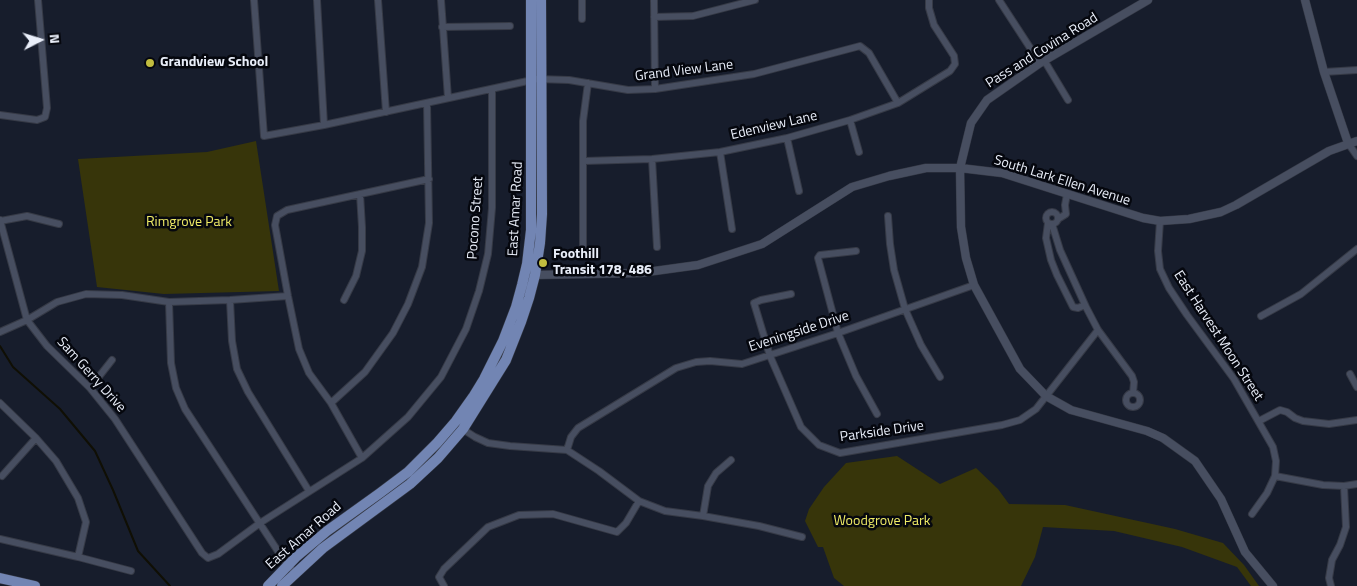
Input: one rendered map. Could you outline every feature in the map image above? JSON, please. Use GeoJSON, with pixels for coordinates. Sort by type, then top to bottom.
{"type":"FeatureCollection","features":[{"type":"Feature","properties":{"kind":"main road","name":"East Amar Road"},"geometry":{"type":"LineString","coordinates":[[268,586],[410,484],[438,458],[506,360],[522,322],[542,214],[537,80],[531,0]]}},
{"type":"Feature","properties":{"kind":"main road","name":"East Amar Road"},"geometry":{"type":"LineString","coordinates":[[537,80],[541,0]]}},
{"type":"Feature","properties":{"kind":"main road","name":"East Amar Road"},"geometry":{"type":"LineString","coordinates":[[282,586],[292,569]]}},
{"type":"Feature","properties":{"kind":"main road"},"geometry":{"type":"LineString","coordinates":[[0,578],[35,586]]}},
{"type":"Feature","properties":{"kind":"street"},"geometry":{"type":"LineString","coordinates":[[0,115],[37,120],[45,117],[47,108],[38,0]]}},
{"type":"Feature","properties":{"kind":"street","name":"Grand View Lane"},"geometry":{"type":"LineString","coordinates":[[254,0],[264,136],[537,80],[569,80],[628,90],[654,89],[754,74],[860,46],[868,53],[898,103]]}},
{"type":"Feature","properties":{"kind":"street"},"geometry":{"type":"LineString","coordinates":[[317,0],[324,125]]}},
{"type":"Feature","properties":{"kind":"street"},"geometry":{"type":"LineString","coordinates":[[378,0],[386,112]]}},
{"type":"Feature","properties":{"kind":"street"},"geometry":{"type":"LineString","coordinates":[[441,0],[448,98]]}},
{"type":"Feature","properties":{"kind":"street"},"geometry":{"type":"LineString","coordinates":[[582,0],[582,19]]}},
{"type":"Feature","properties":{"kind":"street"},"geometry":{"type":"LineString","coordinates":[[654,0],[654,89]]}},
{"type":"Feature","properties":{"kind":"street"},"geometry":{"type":"LineString","coordinates":[[654,17],[693,16],[755,0]]}},
{"type":"Feature","properties":{"kind":"street","name":"Edenview Lane"},"geometry":{"type":"LineString","coordinates":[[584,161],[652,159],[720,152],[787,138],[850,120],[898,103],[950,71],[955,64],[954,56],[934,25],[929,8],[929,0]]}},
{"type":"Feature","properties":{"kind":"street"},"geometry":{"type":"LineString","coordinates":[[999,0],[1068,100]]}},
{"type":"Feature","properties":{"kind":"street","name":"Pass and Covina Road"},"geometry":{"type":"LineString","coordinates":[[1148,0],[1042,62],[987,100],[971,123],[960,168],[961,228],[966,258],[974,285],[1020,369],[1046,396],[1071,410],[1147,431],[1163,438],[1195,461],[1221,499],[1244,552],[1273,586]]}},
{"type":"Feature","properties":{"kind":"street"},"geometry":{"type":"LineString","coordinates":[[1305,0],[1324,72],[1348,143],[1357,156]]}},
{"type":"Feature","properties":{"kind":"street"},"geometry":{"type":"LineString","coordinates":[[442,27],[510,26]]}},
{"type":"Feature","properties":{"kind":"street"},"geometry":{"type":"LineString","coordinates":[[1324,72],[1357,70]]}},
{"type":"Feature","properties":{"kind":"street"},"geometry":{"type":"LineString","coordinates":[[583,250],[583,121],[588,83]]}},
{"type":"Feature","properties":{"kind":"street","name":"Pocono Street"},"geometry":{"type":"LineString","coordinates":[[208,558],[218,554],[309,491],[362,458],[408,417],[441,376],[466,329],[479,291],[488,254],[492,208],[492,89]]}},
{"type":"Feature","properties":{"kind":"street"},"geometry":{"type":"LineString","coordinates":[[331,403],[365,372],[393,333],[408,304],[422,267],[429,223],[427,103]]}},
{"type":"Feature","properties":{"kind":"street"},"geometry":{"type":"LineString","coordinates":[[850,120],[859,152]]}},
{"type":"Feature","properties":{"kind":"street"},"geometry":{"type":"LineString","coordinates":[[787,138],[799,191]]}},
{"type":"Feature","properties":{"kind":"street","name":"South Lark Ellen Avenue"},"geometry":{"type":"LineString","coordinates":[[530,273],[640,273],[698,266],[762,244],[852,187],[888,176],[926,168],[960,168],[1002,173],[1126,213],[1160,221],[1189,219],[1221,212],[1329,151],[1357,141]]}},
{"type":"Feature","properties":{"kind":"street"},"geometry":{"type":"LineString","coordinates":[[720,152],[732,229]]}},
{"type":"Feature","properties":{"kind":"street"},"geometry":{"type":"LineString","coordinates":[[652,159],[656,247]]}},
{"type":"Feature","properties":{"kind":"street"},"geometry":{"type":"LineString","coordinates":[[362,458],[331,403],[309,373],[299,349],[275,225],[277,216],[287,210],[429,180]]}},
{"type":"Feature","properties":{"kind":"street"},"geometry":{"type":"LineString","coordinates":[[344,300],[356,276],[362,251],[360,194]]}},
{"type":"Feature","properties":{"kind":"street"},"geometry":{"type":"LineString","coordinates":[[1050,224],[1056,223],[1058,219],[1066,214],[1067,194]]}},
{"type":"Feature","properties":{"kind":"street"},"geometry":{"type":"LineString","coordinates":[[1058,219],[1054,212],[1049,212],[1046,217],[1085,306],[1098,330],[1132,376],[1134,382],[1133,393]]}},
{"type":"Feature","properties":{"kind":"street"},"geometry":{"type":"LineString","coordinates":[[0,221],[27,216],[59,224]]}},
{"type":"Feature","properties":{"kind":"street"},"geometry":{"type":"LineString","coordinates":[[888,216],[894,270],[905,309],[921,345],[940,377]]}},
{"type":"Feature","properties":{"kind":"street","name":"Sam Gerry Drive"},"geometry":{"type":"LineString","coordinates":[[0,221],[27,320],[47,346],[90,388],[115,419],[202,552],[208,558]]}},
{"type":"Feature","properties":{"kind":"street","name":"East Harvest Moon Street"},"geometry":{"type":"LineString","coordinates":[[1160,221],[1158,251],[1160,269],[1169,288],[1234,380],[1259,421],[1273,447],[1276,461],[1275,476]]}},
{"type":"Feature","properties":{"kind":"street"},"geometry":{"type":"LineString","coordinates":[[1050,224],[1046,238],[1057,275],[1073,307],[1085,306]]}},
{"type":"Feature","properties":{"kind":"street"},"geometry":{"type":"LineString","coordinates":[[1261,316],[1301,294],[1357,249]]}},
{"type":"Feature","properties":{"kind":"street"},"geometry":{"type":"LineString","coordinates":[[856,251],[818,256],[838,333],[856,376],[877,414]]}},
{"type":"Feature","properties":{"kind":"street","name":"Eveningside Drive"},"geometry":{"type":"LineString","coordinates":[[568,450],[571,436],[578,428],[676,368],[696,362],[710,361],[742,364],[838,333],[974,285]]}},
{"type":"Feature","properties":{"kind":"street"},"geometry":{"type":"LineString","coordinates":[[0,332],[27,320],[57,302],[86,294],[122,295],[168,302],[288,296]]}},
{"type":"Feature","properties":{"kind":"street","name":"Parkside Drive"},"geometry":{"type":"LineString","coordinates":[[791,294],[754,303],[770,356],[801,427],[819,445],[840,453],[1002,425],[1020,420],[1036,409],[1098,330]]}},
{"type":"Feature","properties":{"kind":"street"},"geometry":{"type":"LineString","coordinates":[[230,300],[232,341],[236,369],[248,392],[309,491]]}},
{"type":"Feature","properties":{"kind":"street"},"geometry":{"type":"LineString","coordinates":[[168,302],[171,363],[176,388],[185,409],[260,524],[292,569]]}},
{"type":"Feature","properties":{"kind":"street"},"geometry":{"type":"LineString","coordinates":[[90,388],[112,360]]}},
{"type":"Feature","properties":{"kind":"street"},"geometry":{"type":"LineString","coordinates":[[1350,374],[1357,387]]}},
{"type":"Feature","properties":{"kind":"street"},"geometry":{"type":"LineString","coordinates":[[0,404],[36,438],[56,461],[78,498],[86,522],[78,557]]}},
{"type":"Feature","properties":{"kind":"street"},"geometry":{"type":"LineString","coordinates":[[1259,421],[1280,410],[1287,412],[1295,418],[1329,424],[1357,420]]}},
{"type":"Feature","properties":{"kind":"street"},"geometry":{"type":"LineString","coordinates":[[459,426],[488,444],[568,450],[639,501],[665,511],[759,526],[802,537]]}},
{"type":"Feature","properties":{"kind":"street"},"geometry":{"type":"LineString","coordinates":[[2,476],[36,438]]}},
{"type":"Feature","properties":{"kind":"street"},"geometry":{"type":"LineString","coordinates":[[703,516],[708,486],[716,473],[731,460]]}},
{"type":"Feature","properties":{"kind":"street"},"geometry":{"type":"LineString","coordinates":[[1252,514],[1267,493],[1275,476],[1323,485],[1344,486],[1357,484]]}},
{"type":"Feature","properties":{"kind":"street"},"geometry":{"type":"LineString","coordinates":[[1331,586],[1332,560],[1346,528],[1344,486]]}},
{"type":"Feature","properties":{"kind":"street"},"geometry":{"type":"LineString","coordinates":[[444,586],[439,577],[444,569],[488,528],[520,515],[553,514],[617,532],[626,523],[639,501]]}},
{"type":"Feature","properties":{"kind":"street"},"geometry":{"type":"LineString","coordinates":[[0,539],[131,571]]}},
{"type":"Feature","properties":{"kind":"green space","name":"Rimgrove Park"},"geometry":{"type":"Polygon","coordinates":[[[256,141],[279,291],[164,294],[97,287],[78,159],[207,152],[256,141]]]}},
{"type":"Feature","properties":{"kind":"green space","name":"Woodgrove Park"},"geometry":{"type":"Polygon","coordinates":[[[897,456],[940,484],[976,468],[998,489],[1009,504],[1065,505],[1175,529],[1223,543],[1244,565],[1259,586],[1251,586],[1237,567],[1182,547],[1114,531],[1043,527],[1035,557],[1021,586],[844,586],[834,578],[823,547],[818,547],[805,521],[809,509],[824,487],[846,463],[897,456]]]}},
{"type":"Feature","properties":{"kind":"waterway"},"geometry":{"type":"LineString","coordinates":[[0,346],[13,367],[60,409],[95,451],[138,551],[170,586]]}},
{"type":"Feature","properties":{"kind":"place","name":"Grandview School"},"geometry":{"type":"Point","coordinates":[150,63]}},
{"type":"Feature","properties":{"kind":"place","name":"Foothill Transit 178, 486"},"geometry":{"type":"Point","coordinates":[543,263]}}]}
